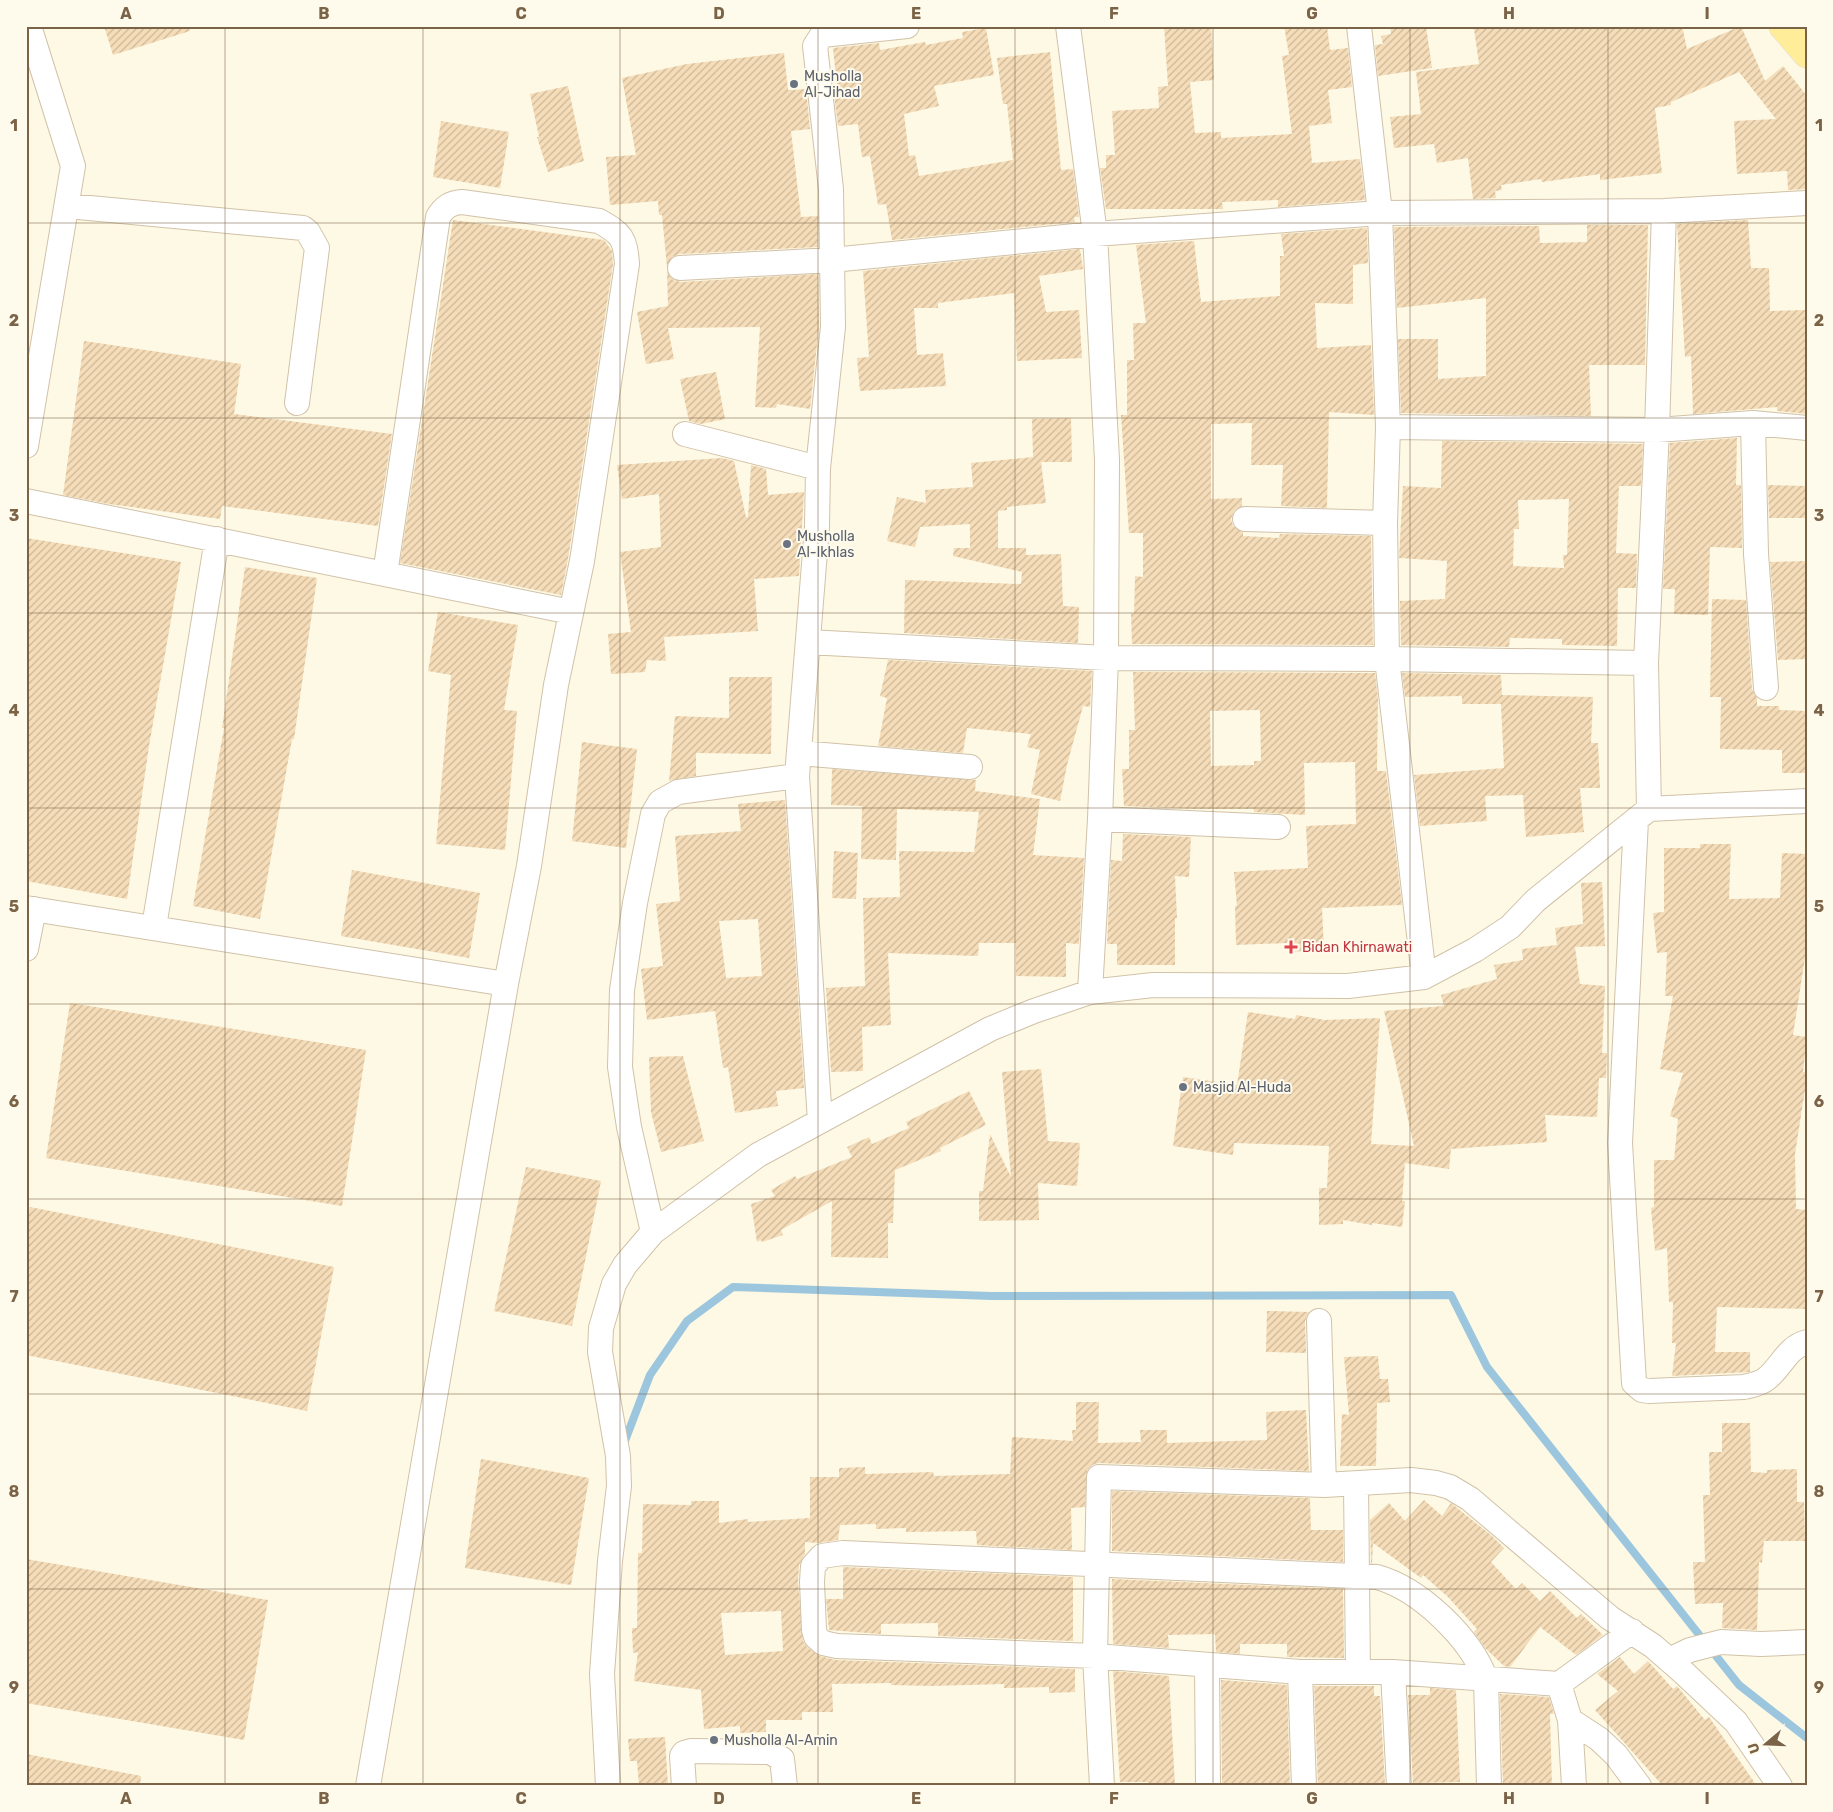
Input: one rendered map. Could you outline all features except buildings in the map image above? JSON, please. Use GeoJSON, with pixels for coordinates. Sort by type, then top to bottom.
{"type":"FeatureCollection","features":[{"type":"Feature","properties":{"kind":"main road"},"geometry":{"type":"LineString","coordinates":[[1783,26],[1807,54]]}},
{"type":"Feature","properties":{"kind":"street"},"geometry":{"type":"LineString","coordinates":[[26,446],[68,206],[73,166],[29,26]]}},
{"type":"Feature","properties":{"kind":"street"},"geometry":{"type":"LineString","coordinates":[[820,1120],[798,765],[817,527],[818,468],[833,327],[831,189],[816,44],[822,35],[907,26]]}},
{"type":"Feature","properties":{"kind":"street"},"geometry":{"type":"LineString","coordinates":[[1068,26],[1095,234],[1107,460],[1106,658],[1100,819],[1090,992]]}},
{"type":"Feature","properties":{"kind":"street"},"geometry":{"type":"LineString","coordinates":[[1358,26],[1380,213],[1388,427],[1385,523],[1387,659],[1424,977]]}},
{"type":"Feature","properties":{"kind":"street"},"geometry":{"type":"LineString","coordinates":[[368,1786],[528,866],[556,685],[582,561],[626,264],[625,244],[620,234],[599,222],[462,202],[452,202],[442,209],[438,217],[386,574]]}},
{"type":"Feature","properties":{"kind":"street"},"geometry":{"type":"LineString","coordinates":[[680,268],[832,260],[1095,234],[1380,213],[1664,211],[1807,203]]}},
{"type":"Feature","properties":{"kind":"street"},"geometry":{"type":"LineString","coordinates":[[68,206],[303,228],[308,232],[316,248],[297,403]]}},
{"type":"Feature","properties":{"kind":"street"},"geometry":{"type":"LineString","coordinates":[[1664,211],[1657,430],[1646,663],[1643,814],[1620,1143],[1634,1383],[1642,1390],[1649,1391],[1744,1387],[1759,1384],[1777,1370],[1791,1350],[1807,1342]]}},
{"type":"Feature","properties":{"kind":"street"},"geometry":{"type":"LineString","coordinates":[[1388,427],[1657,430],[1753,423],[1807,428]]}},
{"type":"Feature","properties":{"kind":"street"},"geometry":{"type":"LineString","coordinates":[[1753,423],[1756,554],[1766,688]]}},
{"type":"Feature","properties":{"kind":"street"},"geometry":{"type":"LineString","coordinates":[[685,434],[818,468]]}},
{"type":"Feature","properties":{"kind":"street"},"geometry":{"type":"LineString","coordinates":[[26,501],[571,612]]}},
{"type":"Feature","properties":{"kind":"street"},"geometry":{"type":"LineString","coordinates":[[1245,519],[1385,523]]}},
{"type":"Feature","properties":{"kind":"street"},"geometry":{"type":"LineString","coordinates":[[154,927],[217,539]]}},
{"type":"Feature","properties":{"kind":"street"},"geometry":{"type":"LineString","coordinates":[[808,642],[1106,658],[1387,659],[1646,663]]}},
{"type":"Feature","properties":{"kind":"street"},"geometry":{"type":"LineString","coordinates":[[653,1232],[629,1127],[620,1067],[622,990],[635,903],[653,814],[660,802],[678,792],[798,765],[970,767]]}},
{"type":"Feature","properties":{"kind":"street"},"geometry":{"type":"LineString","coordinates":[[608,1786],[602,1674],[610,1561],[619,1486],[619,1464],[617,1439],[600,1352],[601,1328],[614,1284],[625,1265],[653,1232],[758,1155],[990,1029],[1034,1010],[1090,992],[1153,985],[1348,986],[1424,977],[1475,950],[1510,927],[1536,900],[1643,814],[1807,801]]}},
{"type":"Feature","properties":{"kind":"street"},"geometry":{"type":"LineString","coordinates":[[1100,819],[1278,827]]}},
{"type":"Feature","properties":{"kind":"street"},"geometry":{"type":"LineString","coordinates":[[26,949],[30,909],[154,927],[506,984]]}},
{"type":"Feature","properties":{"kind":"street"},"geometry":{"type":"LineString","coordinates":[[1319,1321],[1324,1485]]}},
{"type":"Feature","properties":{"kind":"street"},"geometry":{"type":"LineString","coordinates":[[1102,1786],[1095,1656],[1099,1477],[1324,1485],[1411,1480],[1450,1487],[1470,1499],[1610,1618],[1632,1631],[1669,1660],[1736,1722],[1780,1786]]}},
{"type":"Feature","properties":{"kind":"street"},"geometry":{"type":"LineString","coordinates":[[1356,1484],[1358,1672]]}},
{"type":"Feature","properties":{"kind":"street"},"geometry":{"type":"LineString","coordinates":[[1489,1786],[1486,1680],[1476,1657],[1456,1631],[1408,1589],[1394,1581],[1377,1577],[1358,1576],[830,1553],[817,1560],[814,1566],[812,1582],[816,1637],[823,1643],[837,1646],[1095,1656],[1300,1672],[1394,1672],[1486,1680],[1559,1684],[1632,1631]]}},
{"type":"Feature","properties":{"kind":"street"},"geometry":{"type":"LineString","coordinates":[[1669,1660],[1690,1650],[1721,1642],[1761,1644],[1807,1642]]}},
{"type":"Feature","properties":{"kind":"street"},"geometry":{"type":"LineString","coordinates":[[1207,1665],[1208,1786]]}},
{"type":"Feature","properties":{"kind":"street"},"geometry":{"type":"LineString","coordinates":[[1300,1672],[1304,1786]]}},
{"type":"Feature","properties":{"kind":"street"},"geometry":{"type":"LineString","coordinates":[[1394,1672],[1399,1786]]}},
{"type":"Feature","properties":{"kind":"street"},"geometry":{"type":"LineString","coordinates":[[1559,1684],[1570,1720],[1574,1786]]}},
{"type":"Feature","properties":{"kind":"street"},"geometry":{"type":"LineString","coordinates":[[1570,1720],[1600,1740],[1616,1755],[1639,1786]]}},
{"type":"Feature","properties":{"kind":"street"},"geometry":{"type":"LineString","coordinates":[[684,1786],[682,1756],[684,1753],[691,1751],[770,1752],[782,1760],[785,1786]]}},
{"type":"Feature","properties":{"kind":"waterway"},"geometry":{"type":"LineString","coordinates":[[623,1446],[650,1375],[687,1321],[733,1287],[991,1296],[1451,1295],[1487,1367],[1739,1685],[1807,1738]]}},
{"type":"Feature","properties":{"kind":"place","name":"Musholla Al-Jihad"},"geometry":{"type":"Point","coordinates":[794,84]}},
{"type":"Feature","properties":{"kind":"place","name":"Musholla Al-Ikhlas"},"geometry":{"type":"Point","coordinates":[787,544]}},
{"type":"Feature","properties":{"kind":"place","name":"Bidan Khirnawati"},"geometry":{"type":"Point","coordinates":[1291,947]}},
{"type":"Feature","properties":{"kind":"place","name":"Masjid Al-Huda"},"geometry":{"type":"Point","coordinates":[1183,1087]}},
{"type":"Feature","properties":{"kind":"place","name":"Musholla Al-Amin"},"geometry":{"type":"Point","coordinates":[714,1740]}}]}
